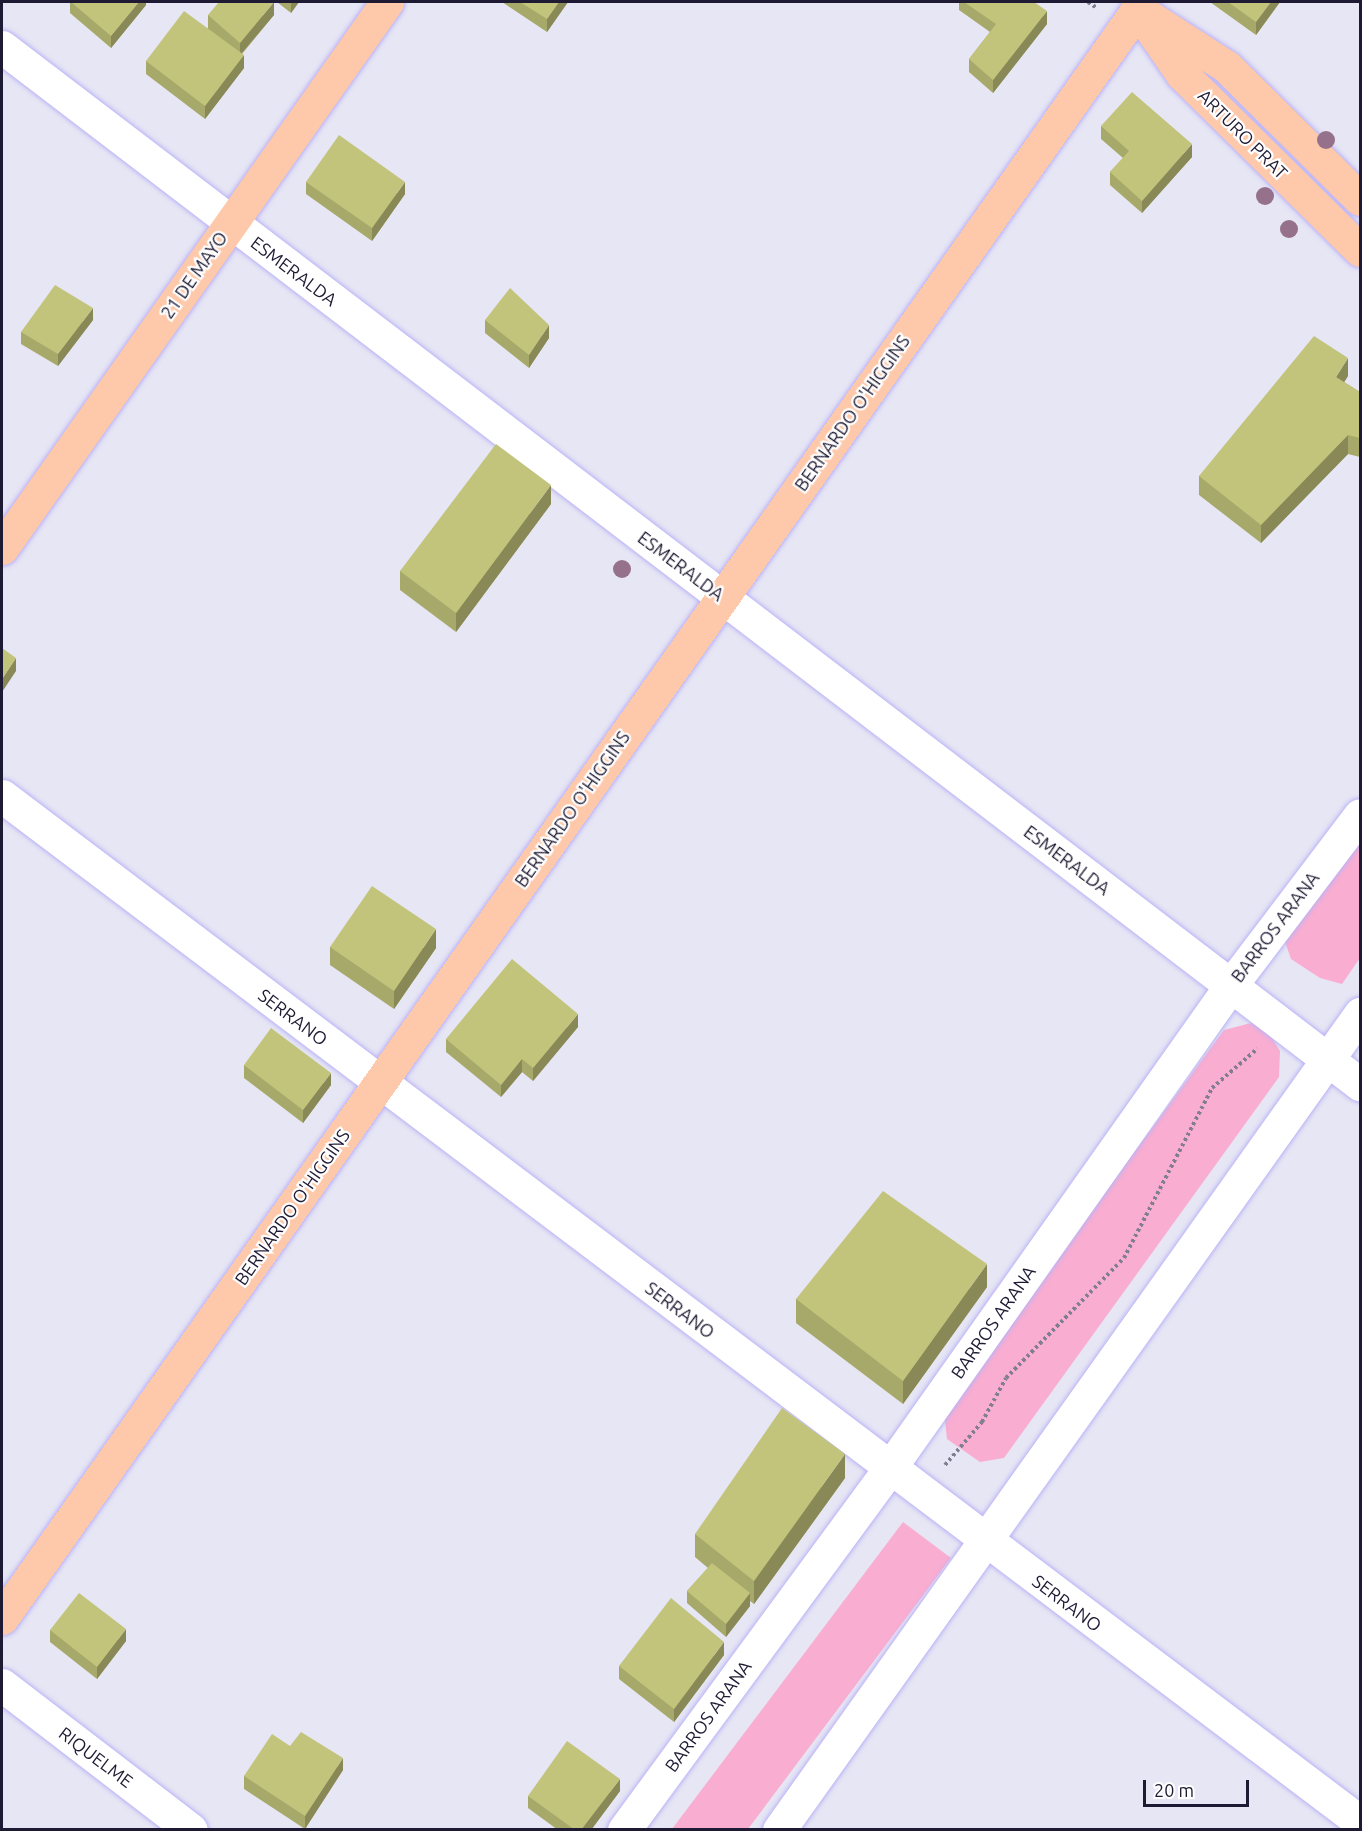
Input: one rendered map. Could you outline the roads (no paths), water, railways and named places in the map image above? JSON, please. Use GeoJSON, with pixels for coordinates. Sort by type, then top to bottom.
{"type":"FeatureCollection","features":[{"type":"Feature","properties":{"kind":"main road","name":"21 DE MAYO"},"geometry":{"type":"LineString","coordinates":[[2,548],[387,2]]}},
{"type":"Feature","properties":{"kind":"main road","name":"ARTURO PRAT"},"geometry":{"type":"LineString","coordinates":[[1136,4],[1227,67],[1360,200]]}},
{"type":"Feature","properties":{"kind":"main road","name":"ARTURO PRAT"},"geometry":{"type":"LineString","coordinates":[[1136,4],[1182,74],[1360,250]]}},
{"type":"Feature","properties":{"kind":"main road","name":"BERNARDO O'HIGGINS"},"geometry":{"type":"LineString","coordinates":[[2,1618],[722,597],[1136,4]]}},
{"type":"Feature","properties":{"kind":"street","name":"ESMERALDA"},"geometry":{"type":"LineString","coordinates":[[2,47],[1360,1084]]}},
{"type":"Feature","properties":{"kind":"street","name":"SERRANO"},"geometry":{"type":"LineString","coordinates":[[2,796],[984,1541],[1360,1822]]}},
{"type":"Feature","properties":{"kind":"street","name":"BARROS ARANA"},"geometry":{"type":"LineString","coordinates":[[624,1830],[889,1469],[1231,985],[1360,815]]}},
{"type":"Feature","properties":{"kind":"street"},"geometry":{"type":"LineString","coordinates":[[779,1830],[1360,1014]]}},
{"type":"Feature","properties":{"kind":"street","name":"RIQUELME"},"geometry":{"type":"LineString","coordinates":[[2,1685],[191,1830]]}}]}
